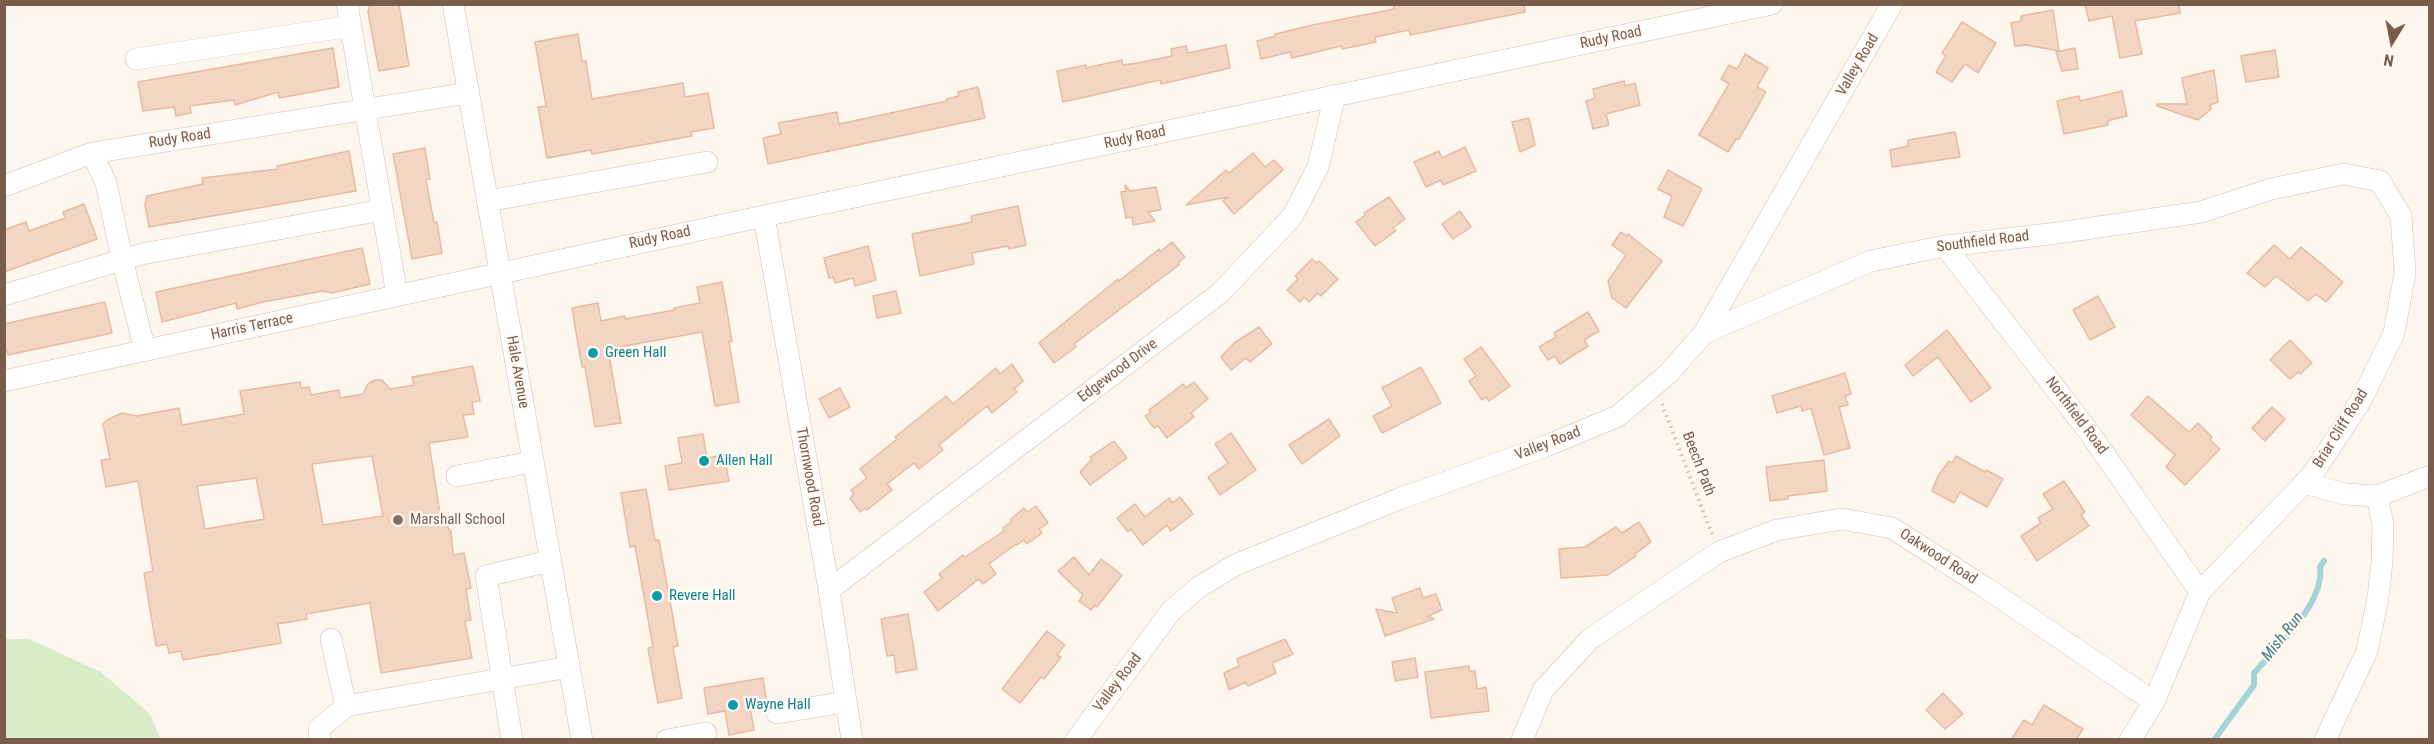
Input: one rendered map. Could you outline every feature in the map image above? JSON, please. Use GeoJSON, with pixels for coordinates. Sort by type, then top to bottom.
{"type":"FeatureCollection","features":[{"type":"Feature","properties":{"kind":"street"},"geometry":{"type":"LineString","coordinates":[[347,4],[397,295]]}},
{"type":"Feature","properties":{"kind":"street","name":"Hale Avenue"},"geometry":{"type":"LineString","coordinates":[[453,4],[582,740]]}},
{"type":"Feature","properties":{"kind":"street","name":"Rudy Road"},"geometry":{"type":"LineString","coordinates":[[500,274],[764,216],[1772,4]]}},
{"type":"Feature","properties":{"kind":"street","name":"Valley Road"},"geometry":{"type":"LineString","coordinates":[[1076,740],[1172,611],[1199,587],[1226,571],[1399,499],[1546,446],[1618,416],[1669,373],[1704,333],[1892,4]]}},
{"type":"Feature","properties":{"kind":"street"},"geometry":{"type":"LineString","coordinates":[[136,59],[351,26]]}},
{"type":"Feature","properties":{"kind":"street","name":"Rudy Road"},"geometry":{"type":"LineString","coordinates":[[4,186],[92,153],[468,93]]}},
{"type":"Feature","properties":{"kind":"street","name":"Edgewood Drive"},"geometry":{"type":"LineString","coordinates":[[829,590],[1220,293],[1292,217],[1318,166],[1335,95]]}},
{"type":"Feature","properties":{"kind":"street"},"geometry":{"type":"LineString","coordinates":[[92,153],[106,183],[145,350]]}},
{"type":"Feature","properties":{"kind":"street"},"geometry":{"type":"LineString","coordinates":[[487,201],[707,162]]}},
{"type":"Feature","properties":{"kind":"street","name":"Briar Cliff Road"},"geometry":{"type":"LineString","coordinates":[[2130,740],[2154,702],[2200,592],[2312,475],[2360,402],[2394,333],[2405,273],[2401,216],[2380,181],[2344,174],[2271,189]]}},
{"type":"Feature","properties":{"kind":"street","name":"Southfield Road"},"geometry":{"type":"LineString","coordinates":[[1704,333],[1871,261],[1945,246],[2058,233],[2201,212],[2271,189]]}},
{"type":"Feature","properties":{"kind":"street"},"geometry":{"type":"LineString","coordinates":[[4,296],[122,259],[382,210]]}},
{"type":"Feature","properties":{"kind":"street","name":"Thornwood Road"},"geometry":{"type":"LineString","coordinates":[[764,216],[829,590],[852,740]]}},
{"type":"Feature","properties":{"kind":"street","name":"Northfield Road"},"geometry":{"type":"LineString","coordinates":[[1945,246],[2089,432],[2200,592]]}},
{"type":"Feature","properties":{"kind":"street","name":"Harris Terrace"},"geometry":{"type":"LineString","coordinates":[[4,381],[500,274]]}},
{"type":"Feature","properties":{"kind":"street"},"geometry":{"type":"LineString","coordinates":[[457,476],[532,462]]}},
{"type":"Feature","properties":{"kind":"street"},"geometry":{"type":"LineString","coordinates":[[2304,483],[2345,494],[2377,496],[2430,476]]}},
{"type":"Feature","properties":{"kind":"street"},"geometry":{"type":"LineString","coordinates":[[2325,740],[2367,651],[2382,562],[2383,525],[2377,496]]}},
{"type":"Feature","properties":{"kind":"street","name":"Oakwood Road"},"geometry":{"type":"LineString","coordinates":[[1522,740],[1543,690],[1590,639],[1719,552],[1777,530],[1842,519],[1892,528],[1986,588],[2154,702]]}},
{"type":"Feature","properties":{"kind":"street"},"geometry":{"type":"LineString","coordinates":[[513,740],[486,576],[550,561]]}},
{"type":"Feature","properties":{"kind":"street"},"geometry":{"type":"LineString","coordinates":[[331,639],[346,706]]}},
{"type":"Feature","properties":{"kind":"street"},"geometry":{"type":"LineString","coordinates":[[320,740],[319,729],[346,706],[568,667]]}},
{"type":"Feature","properties":{"kind":"street"},"geometry":{"type":"LineString","coordinates":[[777,713],[846,702]]}},
{"type":"Feature","properties":{"kind":"street"},"geometry":{"type":"LineString","coordinates":[[667,740],[706,733]]}},
{"type":"Feature","properties":{"kind":"path","name":"Beech Path"},"geometry":{"type":"LineString","coordinates":[[1654,385],[1719,552]]}},
{"type":"Feature","properties":{"kind":"green space"},"geometry":{"type":"Polygon","coordinates":[[[5,639],[29,639],[101,672],[150,714],[161,739],[5,739],[5,639]]]}},
{"type":"Feature","properties":{"kind":"building"},"geometry":{"type":"Polygon","coordinates":[[[370,4],[399,4],[409,66],[379,71],[368,12],[370,4]]]}},
{"type":"Feature","properties":{"kind":"building"},"geometry":{"type":"Polygon","coordinates":[[[1393,4],[1524,4],[1525,12],[1410,35],[1409,30],[1375,37],[1376,42],[1342,49],[1341,46],[1292,58],[1290,52],[1261,59],[1257,41],[1313,25],[1394,9],[1393,4]]]}},
{"type":"Feature","properties":{"kind":"building"},"geometry":{"type":"Polygon","coordinates":[[[2085,4],[2179,4],[2180,13],[2135,21],[2142,54],[2120,58],[2112,16],[2089,21],[2085,4]]]}},
{"type":"Feature","properties":{"kind":"building"},"geometry":{"type":"Polygon","coordinates":[[[2053,10],[2059,51],[2026,45],[2015,46],[2011,23],[2021,21],[2021,16],[2053,10]]]}},
{"type":"Feature","properties":{"kind":"building"},"geometry":{"type":"Polygon","coordinates":[[[1962,22],[1996,43],[1978,73],[1965,64],[1952,82],[1936,72],[1946,56],[1942,53],[1962,22]]]}},
{"type":"Feature","properties":{"kind":"building"},"geometry":{"type":"Polygon","coordinates":[[[578,34],[582,61],[586,61],[592,99],[683,83],[685,97],[708,93],[714,128],[691,132],[692,136],[592,154],[591,150],[547,158],[538,107],[546,106],[535,42],[578,34]]]}},
{"type":"Feature","properties":{"kind":"building"},"geometry":{"type":"Polygon","coordinates":[[[1226,45],[1230,68],[1161,84],[1160,80],[1063,102],[1057,71],[1086,65],[1086,68],[1122,60],[1123,65],[1137,63],[1172,56],[1171,49],[1186,46],[1188,53],[1226,45]]]}},
{"type":"Feature","properties":{"kind":"building"},"geometry":{"type":"Polygon","coordinates":[[[333,48],[339,87],[279,98],[278,92],[235,105],[234,100],[190,106],[191,113],[176,116],[174,107],[143,111],[138,82],[333,48]]]}},
{"type":"Feature","properties":{"kind":"building"},"geometry":{"type":"Polygon","coordinates":[[[2075,48],[2078,69],[2062,71],[2056,52],[2075,48]]]}},
{"type":"Feature","properties":{"kind":"building"},"geometry":{"type":"Polygon","coordinates":[[[2275,50],[2279,77],[2246,82],[2241,56],[2275,50]]]}},
{"type":"Feature","properties":{"kind":"building"},"geometry":{"type":"Polygon","coordinates":[[[1745,54],[1768,68],[1757,87],[1766,92],[1739,139],[1736,139],[1728,152],[1699,135],[1729,84],[1721,79],[1729,65],[1737,69],[1745,54]]]}},
{"type":"Feature","properties":{"kind":"building"},"geometry":{"type":"Polygon","coordinates":[[[2214,70],[2218,102],[2210,105],[2211,109],[2198,120],[2157,106],[2157,104],[2187,104],[2182,78],[2214,70]]]}},
{"type":"Feature","properties":{"kind":"building"},"geometry":{"type":"Polygon","coordinates":[[[1624,81],[1625,86],[1635,83],[1640,105],[1606,114],[1609,125],[1593,129],[1586,101],[1595,98],[1593,89],[1624,81]]]}},
{"type":"Feature","properties":{"kind":"building"},"geometry":{"type":"Polygon","coordinates":[[[978,87],[985,118],[768,164],[763,138],[781,134],[778,123],[837,112],[839,124],[947,101],[947,99],[959,96],[958,92],[978,87]]]}},
{"type":"Feature","properties":{"kind":"building"},"geometry":{"type":"Polygon","coordinates":[[[2122,91],[2127,116],[2107,121],[2108,125],[2064,134],[2057,101],[2079,96],[2080,101],[2122,91]]]}},
{"type":"Feature","properties":{"kind":"building"},"geometry":{"type":"Polygon","coordinates":[[[1529,118],[1535,145],[1520,152],[1512,122],[1529,118]]]}},
{"type":"Feature","properties":{"kind":"building"},"geometry":{"type":"Polygon","coordinates":[[[1955,132],[1960,157],[1892,167],[1890,150],[1908,146],[1908,140],[1955,132]]]}},
{"type":"Feature","properties":{"kind":"building"},"geometry":{"type":"Polygon","coordinates":[[[1465,147],[1476,171],[1443,185],[1441,180],[1426,187],[1414,162],[1439,151],[1442,158],[1465,147]]]}},
{"type":"Feature","properties":{"kind":"building"},"geometry":{"type":"Polygon","coordinates":[[[425,148],[430,179],[426,180],[442,253],[412,259],[393,154],[425,148]]]}},
{"type":"Feature","properties":{"kind":"building"},"geometry":{"type":"Polygon","coordinates":[[[349,151],[356,191],[149,227],[145,205],[147,196],[203,184],[202,178],[278,169],[277,166],[349,151]]]}},
{"type":"Feature","properties":{"kind":"building"},"geometry":{"type":"Polygon","coordinates":[[[1253,153],[1265,167],[1274,160],[1283,170],[1234,214],[1223,201],[1228,197],[1186,205],[1226,170],[1229,173],[1253,153]]]}},
{"type":"Feature","properties":{"kind":"building"},"geometry":{"type":"Polygon","coordinates":[[[1668,170],[1702,189],[1683,226],[1664,217],[1672,196],[1658,189],[1668,170]]]}},
{"type":"Feature","properties":{"kind":"building"},"geometry":{"type":"Polygon","coordinates":[[[1125,185],[1130,191],[1156,187],[1161,210],[1148,212],[1155,221],[1133,225],[1132,217],[1126,218],[1121,192],[1126,191],[1125,185]]]}},
{"type":"Feature","properties":{"kind":"building"},"geometry":{"type":"Polygon","coordinates":[[[1389,197],[1405,219],[1393,228],[1396,231],[1375,246],[1356,222],[1365,215],[1364,213],[1389,197]]]}},
{"type":"Feature","properties":{"kind":"building"},"geometry":{"type":"Polygon","coordinates":[[[84,204],[97,239],[4,272],[4,230],[26,222],[29,231],[65,218],[63,212],[84,204]]]}},
{"type":"Feature","properties":{"kind":"building"},"geometry":{"type":"Polygon","coordinates":[[[1018,206],[1026,245],[972,253],[974,264],[920,276],[912,234],[972,222],[971,216],[1018,206]]]}},
{"type":"Feature","properties":{"kind":"building"},"geometry":{"type":"Polygon","coordinates":[[[1460,211],[1471,227],[1453,239],[1442,224],[1460,211]]]}},
{"type":"Feature","properties":{"kind":"building"},"geometry":{"type":"Polygon","coordinates":[[[1621,232],[1627,236],[1628,234],[1662,261],[1626,308],[1612,298],[1608,281],[1626,255],[1612,245],[1621,232]]]}},
{"type":"Feature","properties":{"kind":"building"},"geometry":{"type":"Polygon","coordinates":[[[1172,242],[1185,257],[1178,263],[1179,265],[1074,344],[1076,347],[1054,363],[1039,343],[1118,279],[1119,281],[1159,249],[1160,252],[1172,242]]]}},
{"type":"Feature","properties":{"kind":"building"},"geometry":{"type":"Polygon","coordinates":[[[2274,245],[2290,259],[2301,247],[2343,282],[2326,302],[2316,294],[2308,301],[2276,276],[2265,287],[2247,273],[2274,245]]]}},
{"type":"Feature","properties":{"kind":"building"},"geometry":{"type":"Polygon","coordinates":[[[868,246],[876,280],[855,286],[853,278],[835,283],[833,277],[829,278],[824,258],[868,246]]]}},
{"type":"Feature","properties":{"kind":"building"},"geometry":{"type":"Polygon","coordinates":[[[362,248],[370,284],[332,293],[323,291],[263,302],[237,309],[236,303],[162,322],[156,292],[362,248]]]}},
{"type":"Feature","properties":{"kind":"building"},"geometry":{"type":"Polygon","coordinates":[[[1312,259],[1316,263],[1319,261],[1338,279],[1321,296],[1318,293],[1309,302],[1304,297],[1300,302],[1287,290],[1298,279],[1295,276],[1312,259]]]}},
{"type":"Feature","properties":{"kind":"building","name":"Green Hall"},"geometry":{"type":"Polygon","coordinates":[[[722,282],[739,402],[715,406],[702,332],[608,349],[621,423],[595,427],[572,308],[598,303],[601,321],[625,316],[625,319],[700,303],[697,287],[722,282]]]}},
{"type":"Feature","properties":{"kind":"building"},"geometry":{"type":"Polygon","coordinates":[[[896,291],[901,313],[877,318],[873,296],[896,291]]]}},
{"type":"Feature","properties":{"kind":"building"},"geometry":{"type":"Polygon","coordinates":[[[2098,296],[2115,327],[2090,340],[2073,310],[2098,296]]]}},
{"type":"Feature","properties":{"kind":"building"},"geometry":{"type":"Polygon","coordinates":[[[105,302],[112,333],[8,355],[7,351],[4,351],[4,324],[105,302]]]}},
{"type":"Feature","properties":{"kind":"building"},"geometry":{"type":"Polygon","coordinates":[[[1588,312],[1599,331],[1584,340],[1588,346],[1560,364],[1555,356],[1548,360],[1539,347],[1556,337],[1554,333],[1588,312]]]}},
{"type":"Feature","properties":{"kind":"building"},"geometry":{"type":"Polygon","coordinates":[[[1259,327],[1272,344],[1250,362],[1246,358],[1231,370],[1221,357],[1234,343],[1259,327]]]}},
{"type":"Feature","properties":{"kind":"building"},"geometry":{"type":"Polygon","coordinates":[[[1947,330],[1991,388],[1971,402],[1938,357],[1913,376],[1905,365],[1947,330]]]}},
{"type":"Feature","properties":{"kind":"building"},"geometry":{"type":"Polygon","coordinates":[[[2290,340],[2312,363],[2300,374],[2298,372],[2290,379],[2270,360],[2290,340]]]}},
{"type":"Feature","properties":{"kind":"building"},"geometry":{"type":"Polygon","coordinates":[[[1481,347],[1510,386],[1489,401],[1486,397],[1482,400],[1469,381],[1476,376],[1464,359],[1481,347]]]}},
{"type":"Feature","properties":{"kind":"building"},"geometry":{"type":"Polygon","coordinates":[[[1012,364],[1023,381],[1014,389],[1017,392],[992,413],[987,406],[939,445],[943,450],[919,469],[914,463],[887,484],[892,490],[867,510],[865,508],[860,512],[850,498],[854,494],[851,490],[867,478],[860,469],[946,396],[953,404],[996,368],[1000,374],[1012,364]]]}},
{"type":"Feature","properties":{"kind":"building","name":"Marshall School"},"geometry":{"type":"Polygon","coordinates":[[[473,366],[480,401],[472,402],[474,414],[463,415],[468,437],[429,443],[441,520],[451,531],[453,555],[464,553],[471,588],[466,589],[471,620],[465,621],[472,658],[381,673],[370,603],[306,614],[307,619],[278,624],[281,643],[183,660],[181,651],[169,653],[167,644],[156,646],[144,573],[153,571],[138,481],[106,487],[101,460],[110,459],[103,424],[122,413],[137,416],[179,408],[182,425],[244,414],[240,391],[300,382],[301,388],[309,387],[311,395],[339,390],[340,398],[363,394],[368,384],[375,380],[382,380],[390,389],[414,385],[412,377],[473,366]],[[372,456],[312,464],[323,525],[383,516],[372,456]],[[256,478],[197,486],[205,529],[264,519],[256,478]]]}},
{"type":"Feature","properties":{"kind":"building"},"geometry":{"type":"Polygon","coordinates":[[[1421,367],[1441,403],[1382,433],[1373,416],[1392,406],[1382,388],[1421,367]]]}},
{"type":"Feature","properties":{"kind":"building"},"geometry":{"type":"Polygon","coordinates":[[[1845,373],[1851,394],[1845,396],[1848,405],[1839,407],[1850,448],[1824,455],[1811,408],[1802,411],[1801,406],[1777,413],[1772,396],[1845,373]]]}},
{"type":"Feature","properties":{"kind":"building"},"geometry":{"type":"Polygon","coordinates":[[[1194,382],[1208,399],[1191,413],[1194,417],[1167,438],[1158,426],[1154,428],[1145,416],[1151,412],[1149,410],[1183,384],[1186,388],[1194,382]]]}},
{"type":"Feature","properties":{"kind":"building"},"geometry":{"type":"Polygon","coordinates":[[[840,388],[850,407],[829,418],[819,399],[840,388]]]}},
{"type":"Feature","properties":{"kind":"building"},"geometry":{"type":"Polygon","coordinates":[[[2148,396],[2189,432],[2198,423],[2212,437],[2210,440],[2220,449],[2185,485],[2166,467],[2175,455],[2131,415],[2148,396]]]}},
{"type":"Feature","properties":{"kind":"building"},"geometry":{"type":"Polygon","coordinates":[[[2272,407],[2285,419],[2265,441],[2252,428],[2272,407]]]}},
{"type":"Feature","properties":{"kind":"building"},"geometry":{"type":"Polygon","coordinates":[[[1329,419],[1340,436],[1302,464],[1289,445],[1329,419]]]}},
{"type":"Feature","properties":{"kind":"building"},"geometry":{"type":"Polygon","coordinates":[[[1231,433],[1256,470],[1220,495],[1208,477],[1228,463],[1215,444],[1231,433]]]}},
{"type":"Feature","properties":{"kind":"building","name":"Allen Hall"},"geometry":{"type":"Polygon","coordinates":[[[703,434],[707,458],[724,455],[729,481],[669,490],[665,466],[682,463],[678,438],[703,434]]]}},
{"type":"Feature","properties":{"kind":"building"},"geometry":{"type":"Polygon","coordinates":[[[1114,441],[1127,458],[1090,485],[1080,472],[1092,459],[1090,457],[1114,441]]]}},
{"type":"Feature","properties":{"kind":"building"},"geometry":{"type":"Polygon","coordinates":[[[1956,456],[2003,479],[1987,507],[1960,492],[1954,503],[1932,491],[1938,476],[1949,461],[1952,463],[1956,456]]]}},
{"type":"Feature","properties":{"kind":"building"},"geometry":{"type":"Polygon","coordinates":[[[1824,460],[1827,491],[1788,496],[1788,499],[1770,501],[1766,467],[1824,460]]]}},
{"type":"Feature","properties":{"kind":"building"},"geometry":{"type":"Polygon","coordinates":[[[2064,481],[2085,512],[2081,515],[2089,526],[2037,561],[2021,536],[2041,523],[2038,518],[2053,509],[2043,494],[2064,481]]]}},
{"type":"Feature","properties":{"kind":"building","name":"Revere Hall"},"geometry":{"type":"Polygon","coordinates":[[[646,489],[655,540],[659,540],[678,646],[673,647],[682,698],[658,703],[648,648],[653,647],[635,546],[630,547],[621,493],[646,489]]]}},
{"type":"Feature","properties":{"kind":"building"},"geometry":{"type":"Polygon","coordinates":[[[1180,497],[1193,514],[1171,531],[1167,525],[1143,545],[1131,529],[1128,532],[1117,518],[1135,504],[1145,517],[1169,498],[1172,503],[1180,497]]]}},
{"type":"Feature","properties":{"kind":"building"},"geometry":{"type":"Polygon","coordinates":[[[1036,506],[1048,523],[1039,529],[1042,533],[1027,544],[1024,540],[1016,544],[989,564],[996,574],[983,584],[979,579],[938,611],[924,592],[942,578],[939,574],[963,555],[965,557],[1004,531],[1003,528],[1024,508],[1027,512],[1036,506]]]}},
{"type":"Feature","properties":{"kind":"building"},"geometry":{"type":"Polygon","coordinates":[[[1639,522],[1651,542],[1635,554],[1636,556],[1608,575],[1561,578],[1559,549],[1585,547],[1616,527],[1622,533],[1639,522]]]}},
{"type":"Feature","properties":{"kind":"building"},"geometry":{"type":"Polygon","coordinates":[[[1074,557],[1089,575],[1101,559],[1122,575],[1097,607],[1095,605],[1091,610],[1079,601],[1083,595],[1058,571],[1074,557]]]}},
{"type":"Feature","properties":{"kind":"building"},"geometry":{"type":"Polygon","coordinates":[[[1420,588],[1423,598],[1436,594],[1442,610],[1428,616],[1434,619],[1385,636],[1376,609],[1397,613],[1392,598],[1420,588]]]}},
{"type":"Feature","properties":{"kind":"building"},"geometry":{"type":"Polygon","coordinates":[[[908,614],[917,669],[896,673],[894,655],[887,656],[881,619],[908,614]]]}},
{"type":"Feature","properties":{"kind":"building"},"geometry":{"type":"Polygon","coordinates":[[[1047,631],[1065,645],[1057,655],[1061,657],[1044,679],[1041,677],[1020,703],[1002,689],[1047,631]]]}},
{"type":"Feature","properties":{"kind":"building"},"geometry":{"type":"Polygon","coordinates":[[[1285,639],[1293,654],[1272,663],[1276,673],[1248,686],[1246,682],[1229,690],[1224,673],[1239,666],[1237,659],[1285,639]]]}},
{"type":"Feature","properties":{"kind":"building"},"geometry":{"type":"Polygon","coordinates":[[[1415,658],[1418,677],[1395,681],[1392,662],[1415,658]]]}},
{"type":"Feature","properties":{"kind":"building"},"geometry":{"type":"Polygon","coordinates":[[[1469,666],[1469,671],[1475,671],[1477,689],[1486,687],[1489,711],[1431,718],[1425,672],[1469,666]]]}},
{"type":"Feature","properties":{"kind":"building","name":"Wayne Hall"},"geometry":{"type":"Polygon","coordinates":[[[763,678],[767,704],[750,707],[754,730],[729,735],[725,711],[708,714],[704,688],[763,678]]]}},
{"type":"Feature","properties":{"kind":"building"},"geometry":{"type":"Polygon","coordinates":[[[1943,693],[1963,714],[1945,729],[1926,710],[1943,693]]]}},
{"type":"Feature","properties":{"kind":"building"},"geometry":{"type":"Polygon","coordinates":[[[2044,705],[2083,729],[2076,740],[2011,740],[2024,720],[2032,725],[2044,705]]]}},
{"type":"Feature","properties":{"kind":"waterway","name":"Mish Run"},"geometry":{"type":"LineString","coordinates":[[2214,740],[2254,685],[2254,673],[2298,624],[2307,610],[2320,581],[2320,567],[2324,561]]}},
{"type":"Feature","properties":{"kind":"place","name":"Green Hall"},"geometry":{"type":"Point","coordinates":[593,353]}},
{"type":"Feature","properties":{"kind":"place","name":"Allen Hall"},"geometry":{"type":"Point","coordinates":[704,461]}},
{"type":"Feature","properties":{"kind":"place","name":"Marshall School"},"geometry":{"type":"Point","coordinates":[398,520]}},
{"type":"Feature","properties":{"kind":"place","name":"Revere Hall"},"geometry":{"type":"Point","coordinates":[657,596]}},
{"type":"Feature","properties":{"kind":"place","name":"Wayne Hall"},"geometry":{"type":"Point","coordinates":[733,705]}}]}
